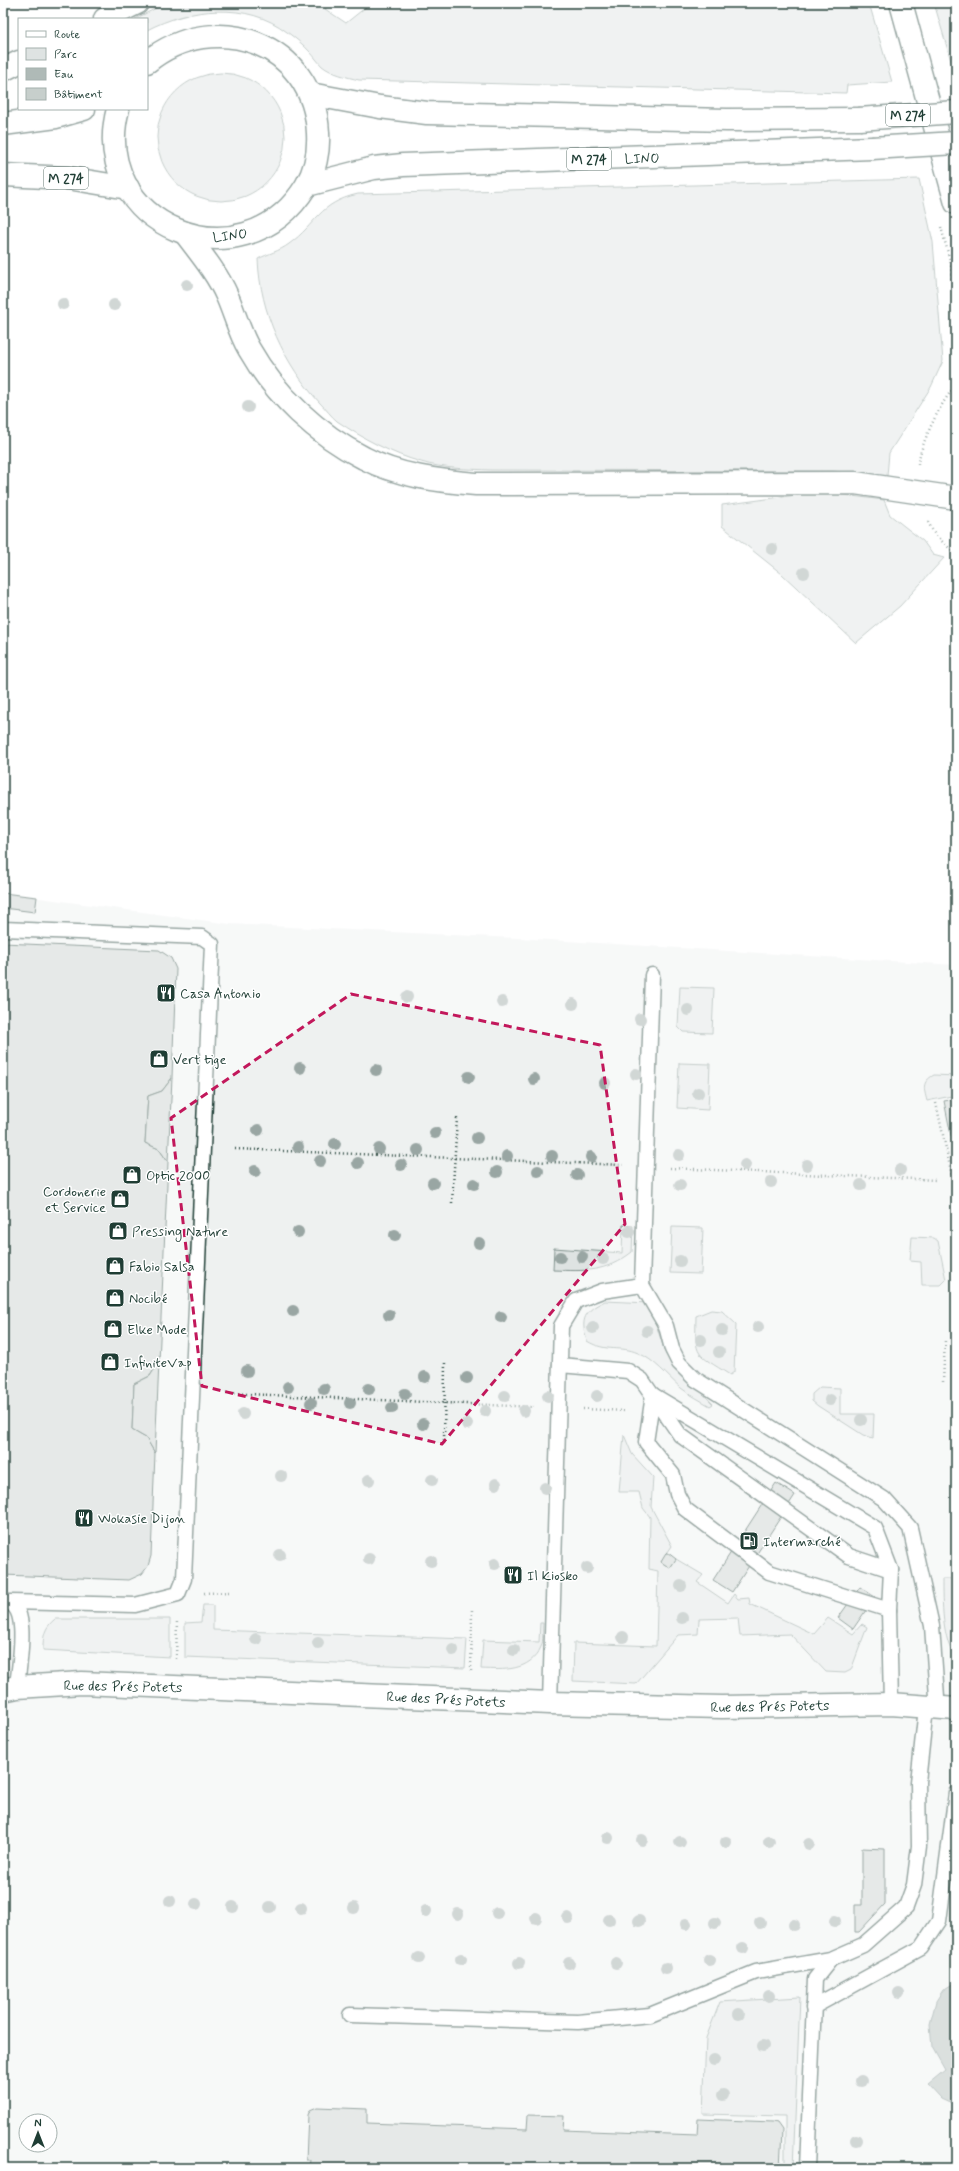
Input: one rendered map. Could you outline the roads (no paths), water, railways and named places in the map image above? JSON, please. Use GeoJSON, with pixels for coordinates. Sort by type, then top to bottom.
{"type":"FeatureCollection","features":[{"type":"Feature","properties":{"kind":"main road"},"geometry":{"type":"LineString","coordinates":[[107,18],[136,3]]}},
{"type":"Feature","properties":{"kind":"main road"},"geometry":{"type":"LineString","coordinates":[[901,3],[956,203]]}},
{"type":"Feature","properties":{"kind":"main road","name":"LINO"},"geometry":{"type":"LineString","coordinates":[[118,110],[114,130],[115,150],[120,170],[128,188],[146,211],[171,228],[198,237],[220,238],[255,231],[282,216],[295,202],[307,185],[313,171],[319,140],[318,124],[310,94],[301,79],[276,53],[244,38],[227,35],[192,38],[159,52],[148,61]]}},
{"type":"Feature","properties":{"kind":"main road"},"geometry":{"type":"LineString","coordinates":[[3,70],[18,62]]}},
{"type":"Feature","properties":{"kind":"main road","name":"M 274"},"geometry":{"type":"LineString","coordinates":[[310,94],[380,107],[427,113],[727,120],[859,118],[956,112]]}},
{"type":"Feature","properties":{"kind":"main road"},"geometry":{"type":"LineString","coordinates":[[3,124],[56,117],[80,110]]}},
{"type":"Feature","properties":{"kind":"main road","name":"LINO"},"geometry":{"type":"LineString","coordinates":[[307,185],[374,168],[403,165],[872,148],[956,143]]}},
{"type":"Feature","properties":{"kind":"main road","name":"M 274"},"geometry":{"type":"LineString","coordinates":[[3,175],[68,178],[128,188]]}},
{"type":"Feature","properties":{"kind":"main road"},"geometry":{"type":"LineString","coordinates":[[184,233],[219,282],[249,350],[286,398],[308,420],[332,438],[365,459],[403,472],[442,481],[476,484],[854,483],[956,498]]}},
{"type":"Feature","properties":{"kind":"main road","name":"Rue des Prés Potets"},"geometry":{"type":"LineString","coordinates":[[10,1688],[82,1683],[550,1703],[722,1707],[891,1704],[940,1700],[956,1709]]}},
{"type":"Feature","properties":{"kind":"lane"},"geometry":{"type":"LineString","coordinates":[[3,929],[202,937],[212,944],[184,1579],[178,1594],[135,1605],[7,1602]]}},
{"type":"Feature","properties":{"kind":"lane"},"geometry":{"type":"LineString","coordinates":[[350,2015],[578,2022],[650,2015],[756,1972],[832,1959],[863,1945],[906,1907],[914,1885],[919,1846],[918,1782],[940,1700],[932,1626],[910,1528],[884,1499],[695,1379],[678,1363],[672,1349],[666,1326],[642,1286],[652,975]]}},
{"type":"Feature","properties":{"kind":"lane"},"geometry":{"type":"LineString","coordinates":[[550,1703],[561,1326],[576,1301],[602,1291],[642,1286]]}},
{"type":"Feature","properties":{"kind":"lane"},"geometry":{"type":"LineString","coordinates":[[560,1365],[628,1371],[642,1380],[680,1435],[849,1556],[891,1570]]}},
{"type":"Feature","properties":{"kind":"lane"},"geometry":{"type":"LineString","coordinates":[[653,1395],[646,1442],[673,1475],[677,1494],[685,1509],[769,1572],[889,1610]]}},
{"type":"Feature","properties":{"kind":"lane"},"geometry":{"type":"LineString","coordinates":[[653,1395],[875,1528],[891,1570],[889,1610],[891,1704]]}},
{"type":"Feature","properties":{"kind":"lane"},"geometry":{"type":"LineString","coordinates":[[7,1602],[18,1608],[21,1615],[22,1634],[10,1688]]}},
{"type":"Feature","properties":{"kind":"lane"},"geometry":{"type":"LineString","coordinates":[[813,2006],[921,1948],[939,1921],[956,1793]]}},
{"type":"Feature","properties":{"kind":"lane"},"geometry":{"type":"LineString","coordinates":[[807,2168],[815,1979],[832,1959]]}},
{"type":"Feature","properties":{"kind":"water"},"geometry":{"type":"Polygon","coordinates":[[[956,1982],[956,2105],[941,2098],[928,2084],[945,2070],[932,2047],[930,2024],[936,2001],[943,1990],[956,1982]]]}},
{"type":"Feature","properties":{"kind":"place","name":"Casa Antonio"},"geometry":{"type":"Point","coordinates":[166,993]}},
{"type":"Feature","properties":{"kind":"place","name":"Vert tige"},"geometry":{"type":"Point","coordinates":[159,1059]}},
{"type":"Feature","properties":{"kind":"place","name":"Optic 2000"},"geometry":{"type":"Point","coordinates":[132,1175]}},
{"type":"Feature","properties":{"kind":"place","name":"Cordonerie et Service"},"geometry":{"type":"Point","coordinates":[120,1199]}},
{"type":"Feature","properties":{"kind":"place","name":"Pressing Nature"},"geometry":{"type":"Point","coordinates":[118,1231]}},
{"type":"Feature","properties":{"kind":"place","name":"Fabio Salsa"},"geometry":{"type":"Point","coordinates":[115,1266]}},
{"type":"Feature","properties":{"kind":"place","name":"Nocibé"},"geometry":{"type":"Point","coordinates":[115,1298]}},
{"type":"Feature","properties":{"kind":"place","name":"Elke Mode"},"geometry":{"type":"Point","coordinates":[113,1329]}},
{"type":"Feature","properties":{"kind":"place","name":"InfiniteVap"},"geometry":{"type":"Point","coordinates":[110,1362]}},
{"type":"Feature","properties":{"kind":"place","name":"Wokasie Dijon"},"geometry":{"type":"Point","coordinates":[84,1518]}},
{"type":"Feature","properties":{"kind":"place","name":"Intermarché"},"geometry":{"type":"Point","coordinates":[749,1541]}},
{"type":"Feature","properties":{"kind":"place","name":"Il Kiosko"},"geometry":{"type":"Point","coordinates":[513,1575]}}]}
